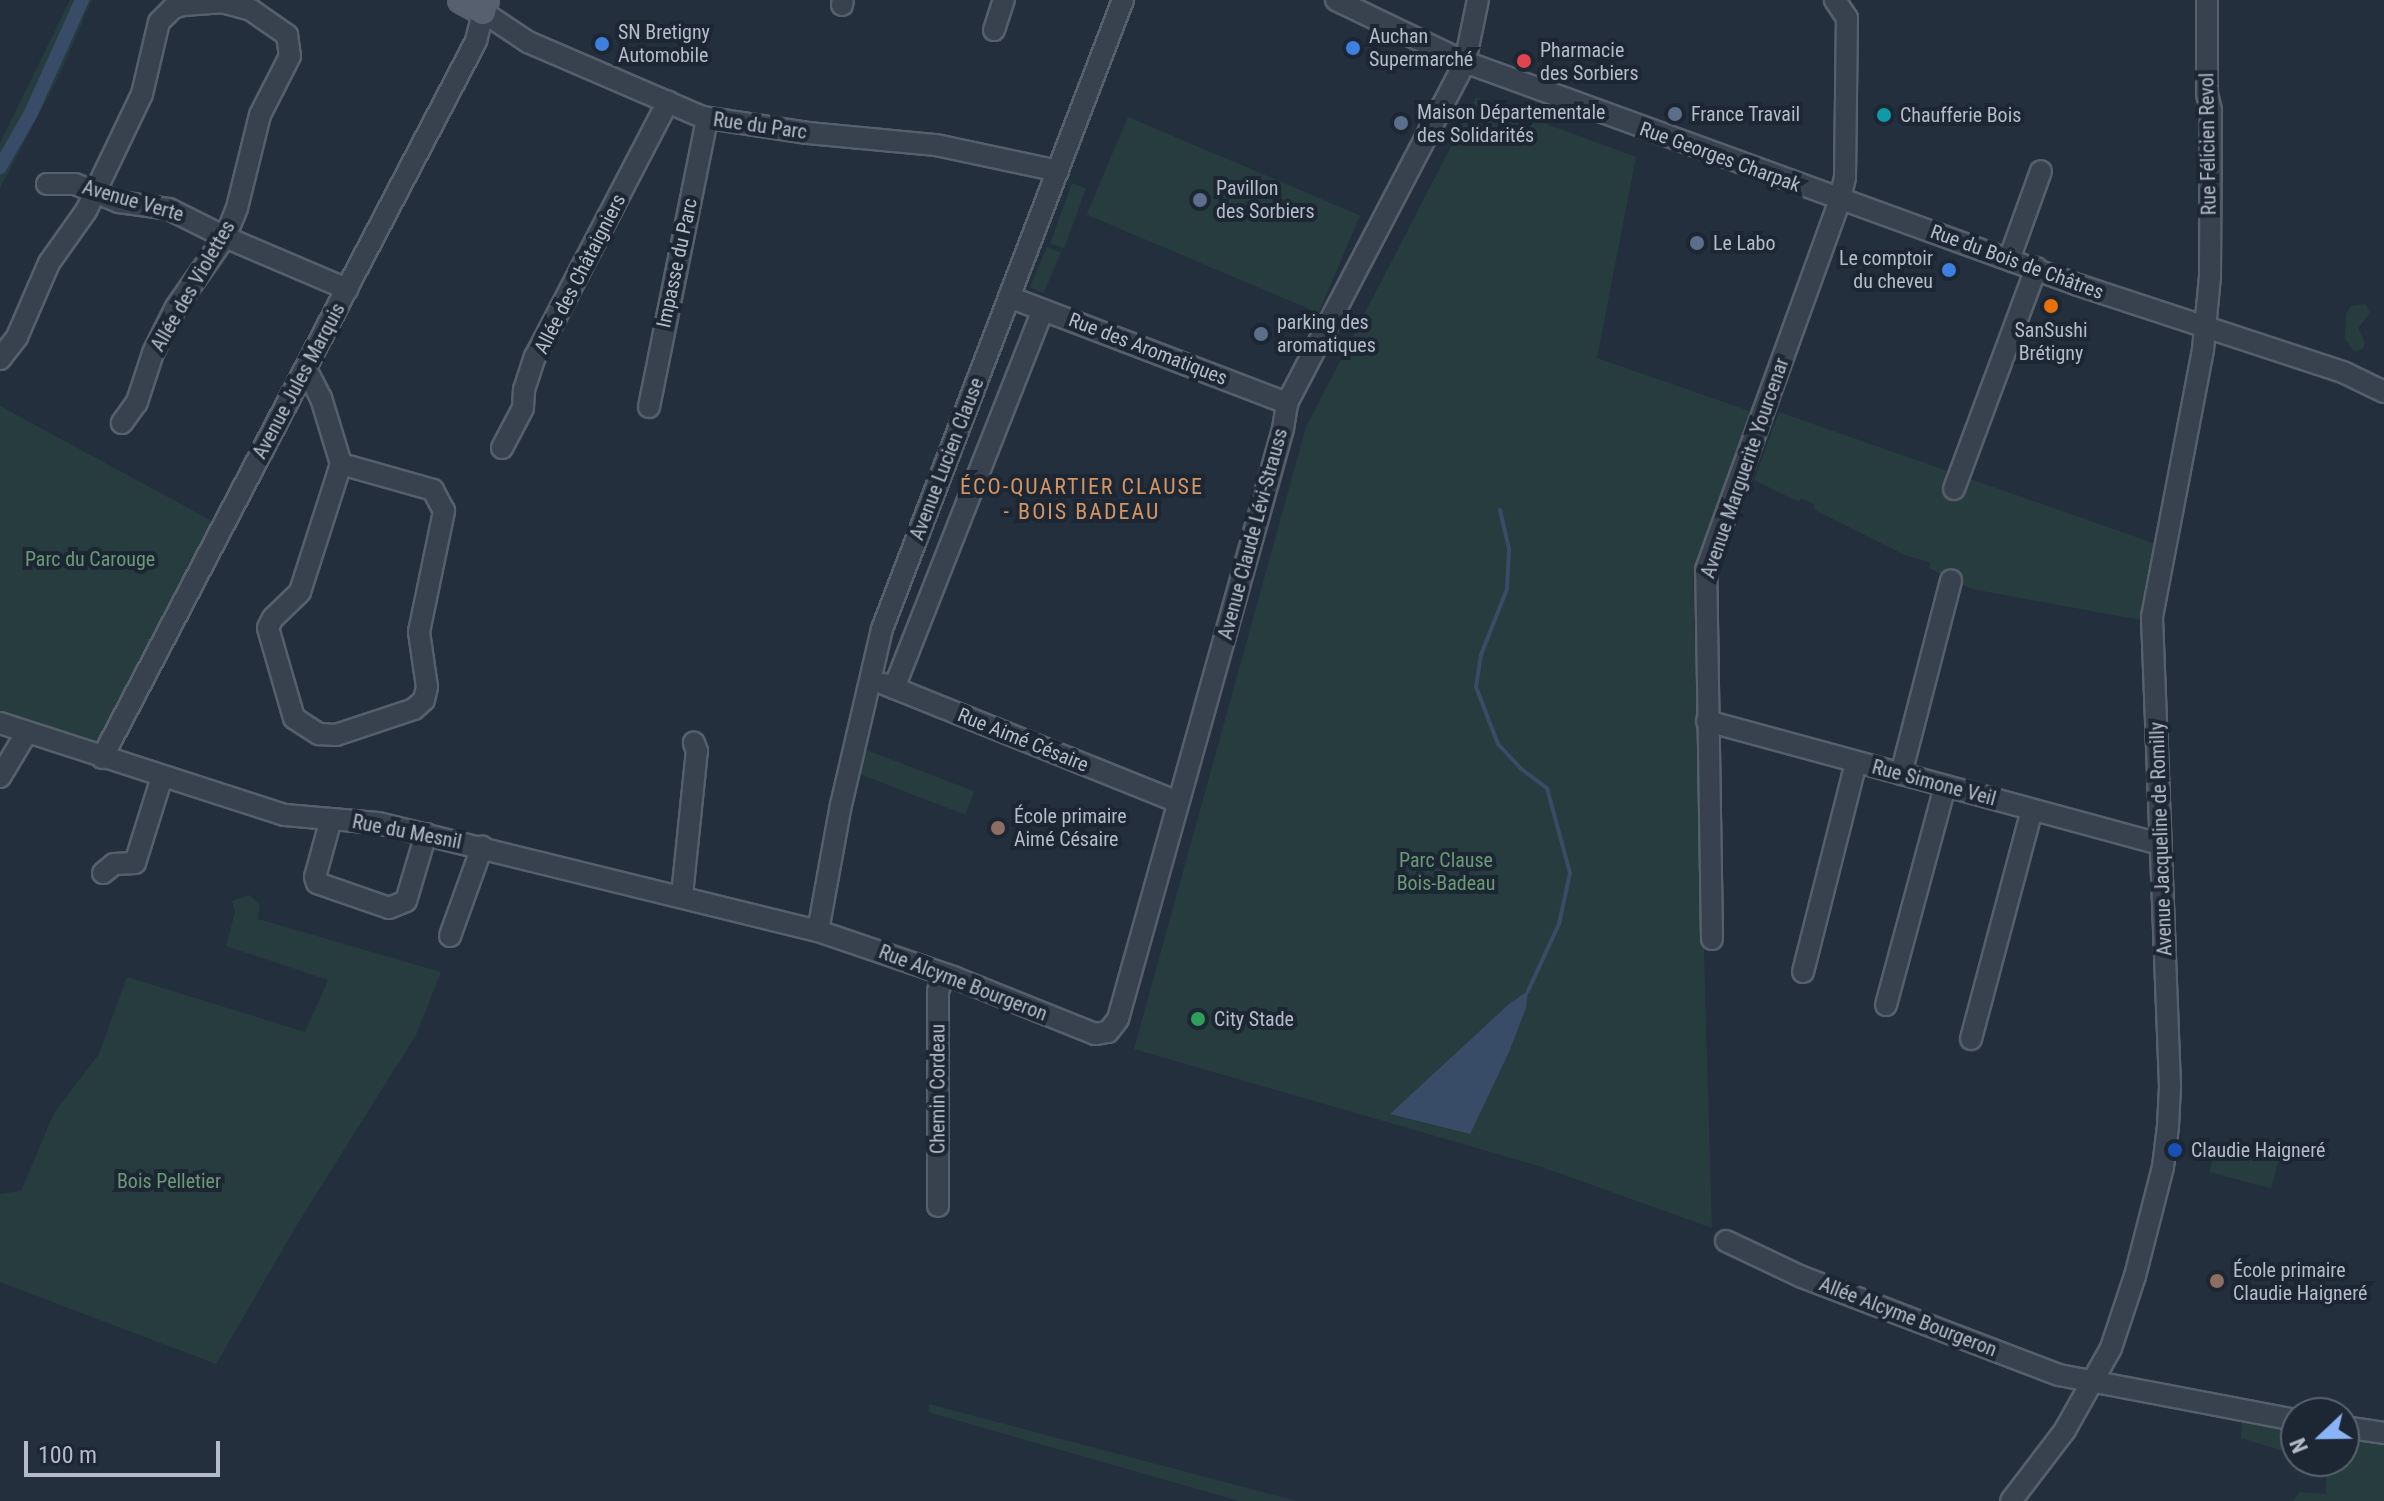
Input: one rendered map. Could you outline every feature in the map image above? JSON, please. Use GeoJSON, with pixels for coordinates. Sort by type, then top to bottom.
{"type":"FeatureCollection","features":[{"type":"Feature","properties":{"kind":"main road"},"geometry":{"type":"LineString","coordinates":[[461,0],[484,6]]}},
{"type":"Feature","properties":{"kind":"street"},"geometry":{"type":"LineString","coordinates":[[994,30],[1004,0]]}},
{"type":"Feature","properties":{"kind":"street","name":"Avenue Lucien Clause"},"geometry":{"type":"LineString","coordinates":[[818,931],[869,678],[897,590],[1123,0]]}},
{"type":"Feature","properties":{"kind":"street","name":"Rue Georges Charpak"},"geometry":{"type":"LineString","coordinates":[[1336,0],[1465,62],[1840,199]]}},
{"type":"Feature","properties":{"kind":"street","name":"Avenue Claude Lévi-Strauss"},"geometry":{"type":"LineString","coordinates":[[1108,1032],[1118,1019],[1283,429],[1287,403],[1465,62],[1478,0]]}},
{"type":"Feature","properties":{"kind":"street"},"geometry":{"type":"LineString","coordinates":[[1835,0],[1847,18],[1845,178],[1840,199]]}},
{"type":"Feature","properties":{"kind":"street","name":"Rue Félicien Revol"},"geometry":{"type":"LineString","coordinates":[[2207,0],[2207,94],[2211,110],[2208,288]]}},
{"type":"Feature","properties":{"kind":"street"},"geometry":{"type":"LineString","coordinates":[[0,359],[17,337],[49,263],[86,211],[145,85],[159,22],[173,8],[222,1]]}},
{"type":"Feature","properties":{"kind":"street","name":"Allée des Violettes"},"geometry":{"type":"LineString","coordinates":[[122,423],[137,402],[153,353],[176,307],[225,237],[237,208],[260,115],[291,48],[281,29],[251,10],[222,1]]}},
{"type":"Feature","properties":{"kind":"street","name":"Rue du Parc"},"geometry":{"type":"LineString","coordinates":[[484,6],[528,42],[707,119],[936,145],[1058,171]]}},
{"type":"Feature","properties":{"kind":"street","name":"Avenue Jules Marquis"},"geometry":{"type":"LineString","coordinates":[[102,758],[476,41],[484,6]]}},
{"type":"Feature","properties":{"kind":"street","name":"Allée des Châtaigniers"},"geometry":{"type":"LineString","coordinates":[[502,448],[523,408],[524,390],[535,357],[668,102]]}},
{"type":"Feature","properties":{"kind":"street","name":"Impasse du Parc"},"geometry":{"type":"LineString","coordinates":[[649,407],[707,119]]}},
{"type":"Feature","properties":{"kind":"street"},"geometry":{"type":"LineString","coordinates":[[2010,257],[2041,171]]}},
{"type":"Feature","properties":{"kind":"street","name":"Avenue Verte"},"geometry":{"type":"LineString","coordinates":[[47,184],[64,182],[119,202],[169,209],[225,237],[347,289]]}},
{"type":"Feature","properties":{"kind":"street","name":"Rue du Bois de Châtres"},"geometry":{"type":"LineString","coordinates":[[1840,199],[2345,373],[2384,392]]}},
{"type":"Feature","properties":{"kind":"street","name":"Avenue Marguerite Yourcenar"},"geometry":{"type":"LineString","coordinates":[[1712,939],[1706,570],[1840,199]]}},
{"type":"Feature","properties":{"kind":"street"},"geometry":{"type":"LineString","coordinates":[[1954,489],[2036,268]]}},
{"type":"Feature","properties":{"kind":"street","name":"Avenue Jacqueline de Romilly"},"geometry":{"type":"LineString","coordinates":[[2011,1501],[2065,1430],[2093,1383],[2123,1317],[2163,1167],[2170,1086],[2152,617],[2204,326],[2208,288]]}},
{"type":"Feature","properties":{"kind":"street","name":"Rue des Aromatiques"},"geometry":{"type":"LineString","coordinates":[[1009,297],[1287,403]]}},
{"type":"Feature","properties":{"kind":"street"},"geometry":{"type":"LineString","coordinates":[[894,688],[1043,310]]}},
{"type":"Feature","properties":{"kind":"street"},"geometry":{"type":"LineString","coordinates":[[306,369],[321,398],[341,464],[300,592],[273,618],[268,628],[294,718],[319,734],[336,735],[414,709],[424,700],[427,687],[419,632],[444,511],[433,490],[341,464]]}},
{"type":"Feature","properties":{"kind":"street"},"geometry":{"type":"LineString","coordinates":[[1901,774],[1951,580]]}},
{"type":"Feature","properties":{"kind":"street","name":"Rue Aimé Césaire"},"geometry":{"type":"LineString","coordinates":[[869,678],[1177,802]]}},
{"type":"Feature","properties":{"kind":"street","name":"Rue Simone Veil"},"geometry":{"type":"LineString","coordinates":[[1707,721],[2160,844]]}},
{"type":"Feature","properties":{"kind":"street","name":"Rue du Mesnil"},"geometry":{"type":"LineString","coordinates":[[0,723],[285,815],[378,823],[682,895],[818,931]]}},
{"type":"Feature","properties":{"kind":"street"},"geometry":{"type":"LineString","coordinates":[[0,777],[27,732]]}},
{"type":"Feature","properties":{"kind":"street"},"geometry":{"type":"LineString","coordinates":[[682,895],[697,751],[694,743]]}},
{"type":"Feature","properties":{"kind":"street"},"geometry":{"type":"LineString","coordinates":[[1803,972],[1856,763]]}},
{"type":"Feature","properties":{"kind":"street"},"geometry":{"type":"LineString","coordinates":[[103,873],[114,864],[135,863],[162,777]]}},
{"type":"Feature","properties":{"kind":"street"},"geometry":{"type":"LineString","coordinates":[[1886,1005],[1945,787]]}},
{"type":"Feature","properties":{"kind":"street"},"geometry":{"type":"LineString","coordinates":[[1971,1039],[2032,810]]}},
{"type":"Feature","properties":{"kind":"street"},"geometry":{"type":"LineString","coordinates":[[331,819],[315,877],[317,883],[389,908],[406,901],[426,834]]}},
{"type":"Feature","properties":{"kind":"street"},"geometry":{"type":"LineString","coordinates":[[450,936],[482,847]]}},
{"type":"Feature","properties":{"kind":"street","name":"Rue Alcyme Bourgeron"},"geometry":{"type":"LineString","coordinates":[[818,931],[945,974],[1095,1034],[1108,1032]]}},
{"type":"Feature","properties":{"kind":"street","name":"Chemin Cordeau"},"geometry":{"type":"LineString","coordinates":[[938,1206],[938,991],[945,974]]}},
{"type":"Feature","properties":{"kind":"street","name":"Allée Alcyme Bourgeron"},"geometry":{"type":"LineString","coordinates":[[1726,1241],[1802,1277],[2059,1375],[2280,1417]]}},
{"type":"Feature","properties":{"kind":"street"},"geometry":{"type":"LineString","coordinates":[[2360,1429],[2384,1433]]}},
{"type":"Feature","properties":{"kind":"green space"},"geometry":{"type":"Polygon","coordinates":[[[70,0],[92,0],[58,78],[0,188],[0,143],[70,0]]]}},
{"type":"Feature","properties":{"kind":"green space","name":"Parc Clause Bois-Badeau"},"geometry":{"type":"Polygon","coordinates":[[[1476,98],[1636,157],[1597,358],[1755,413],[1693,576],[1712,1228],[1542,1167],[1134,1049],[1306,427],[1476,98]]]}},
{"type":"Feature","properties":{"kind":"green space"},"geometry":{"type":"Polygon","coordinates":[[[1128,117],[1360,215],[1319,313],[1087,215],[1128,117]]]}},
{"type":"Feature","properties":{"kind":"green space"},"geometry":{"type":"Polygon","coordinates":[[[1072,183],[1086,188],[1064,248],[1050,243],[1072,183]]]}},
{"type":"Feature","properties":{"kind":"green space"},"geometry":{"type":"Polygon","coordinates":[[[1047,247],[1061,253],[1044,293],[1030,288],[1047,247]]]}},
{"type":"Feature","properties":{"kind":"green space"},"geometry":{"type":"Polygon","coordinates":[[[2366,304],[2370,313],[2358,328],[2365,342],[2363,349],[2354,351],[2345,339],[2346,314],[2351,306],[2366,304]]]}},
{"type":"Feature","properties":{"kind":"green space","name":"Parc du Carouge"},"geometry":{"type":"Polygon","coordinates":[[[0,406],[214,522],[97,741],[0,712],[0,406]]]}},
{"type":"Feature","properties":{"kind":"green space"},"geometry":{"type":"Polygon","coordinates":[[[1779,412],[2159,545],[2146,621],[1972,589],[1929,568],[1930,562],[1907,556],[1813,509],[1815,505],[1801,498],[1799,502],[1754,480],[1779,412]]]}},
{"type":"Feature","properties":{"kind":"green space"},"geometry":{"type":"Polygon","coordinates":[[[864,749],[974,791],[965,815],[855,772],[864,749]]]}},
{"type":"Feature","properties":{"kind":"green space","name":"Bois Pelletier"},"geometry":{"type":"Polygon","coordinates":[[[249,895],[260,905],[258,919],[441,972],[416,1035],[298,1223],[216,1364],[0,1282],[0,1194],[21,1191],[54,1113],[99,1054],[127,977],[305,1032],[328,980],[226,946],[235,912],[232,901],[249,895]]]}},
{"type":"Feature","properties":{"kind":"green space"},"geometry":{"type":"Polygon","coordinates":[[[2217,1143],[2279,1160],[2271,1189],[2209,1172],[2217,1143]]]}},
{"type":"Feature","properties":{"kind":"green space"},"geometry":{"type":"Polygon","coordinates":[[[929,1404],[1297,1501],[1239,1501],[928,1412],[929,1404]]]}},
{"type":"Feature","properties":{"kind":"green space"},"geometry":{"type":"Polygon","coordinates":[[[2242,1417],[2280,1424],[2280,1450],[2241,1438],[2242,1417]]]}},
{"type":"Feature","properties":{"kind":"green space"},"geometry":{"type":"Polygon","coordinates":[[[2360,1437],[2384,1441],[2384,1501],[2293,1501],[2299,1492],[2326,1494],[2326,1477],[2360,1477],[2360,1437]]]}},
{"type":"Feature","properties":{"kind":"water"},"geometry":{"type":"Polygon","coordinates":[[[1528,991],[1526,1008],[1509,1052],[1470,1134],[1390,1114],[1509,1004],[1528,991]]]}},
{"type":"Feature","properties":{"kind":"waterway"},"geometry":{"type":"LineString","coordinates":[[0,167],[31,113],[82,0]]}},
{"type":"Feature","properties":{"kind":"waterway"},"geometry":{"type":"LineString","coordinates":[[1500,510],[1509,549],[1507,589],[1481,655],[1476,687],[1498,744],[1520,768],[1547,788],[1570,873],[1559,924],[1528,991]]}},
{"type":"Feature","properties":{"kind":"place","name":"SN Bretigny Automobile"},"geometry":{"type":"Point","coordinates":[602,44]}},
{"type":"Feature","properties":{"kind":"place","name":"Auchan Supermarché"},"geometry":{"type":"Point","coordinates":[1353,48]}},
{"type":"Feature","properties":{"kind":"place","name":"Pharmacie des Sorbiers"},"geometry":{"type":"Point","coordinates":[1524,61]}},
{"type":"Feature","properties":{"kind":"place","name":"France Travail"},"geometry":{"type":"Point","coordinates":[1675,114]}},
{"type":"Feature","properties":{"kind":"place","name":"Chaufferie Bois"},"geometry":{"type":"Point","coordinates":[1884,115]}},
{"type":"Feature","properties":{"kind":"place","name":"Maison Départementale des Solidarités"},"geometry":{"type":"Point","coordinates":[1401,123]}},
{"type":"Feature","properties":{"kind":"place","name":"Pavillon des Sorbiers"},"geometry":{"type":"Point","coordinates":[1200,200]}},
{"type":"Feature","properties":{"kind":"place","name":"Le Labo"},"geometry":{"type":"Point","coordinates":[1697,243]}},
{"type":"Feature","properties":{"kind":"place","name":"Le comptoir du cheveu"},"geometry":{"type":"Point","coordinates":[1949,270]}},
{"type":"Feature","properties":{"kind":"place","name":"SanSushi Brétigny"},"geometry":{"type":"Point","coordinates":[2051,306]}},
{"type":"Feature","properties":{"kind":"place","name":"parking des aromatiques"},"geometry":{"type":"Point","coordinates":[1261,334]}},
{"type":"Feature","properties":{"kind":"place","name":"École primaire Aimé Césaire"},"geometry":{"type":"Point","coordinates":[998,828]}},
{"type":"Feature","properties":{"kind":"place","name":"City Stade"},"geometry":{"type":"Point","coordinates":[1198,1019]}},
{"type":"Feature","properties":{"kind":"place","name":"Claudie Haigneré"},"geometry":{"type":"Point","coordinates":[2175,1150]}},
{"type":"Feature","properties":{"kind":"place","name":"École primaire Claudie Haigneré"},"geometry":{"type":"Point","coordinates":[2217,1281]}},
{"type":"Feature","properties":{"kind":"district","name":"ÉCO-QUARTIER CLAUSE - BOIS BADEAU"},"geometry":{"type":"Point","coordinates":[1082,498]}}]}
